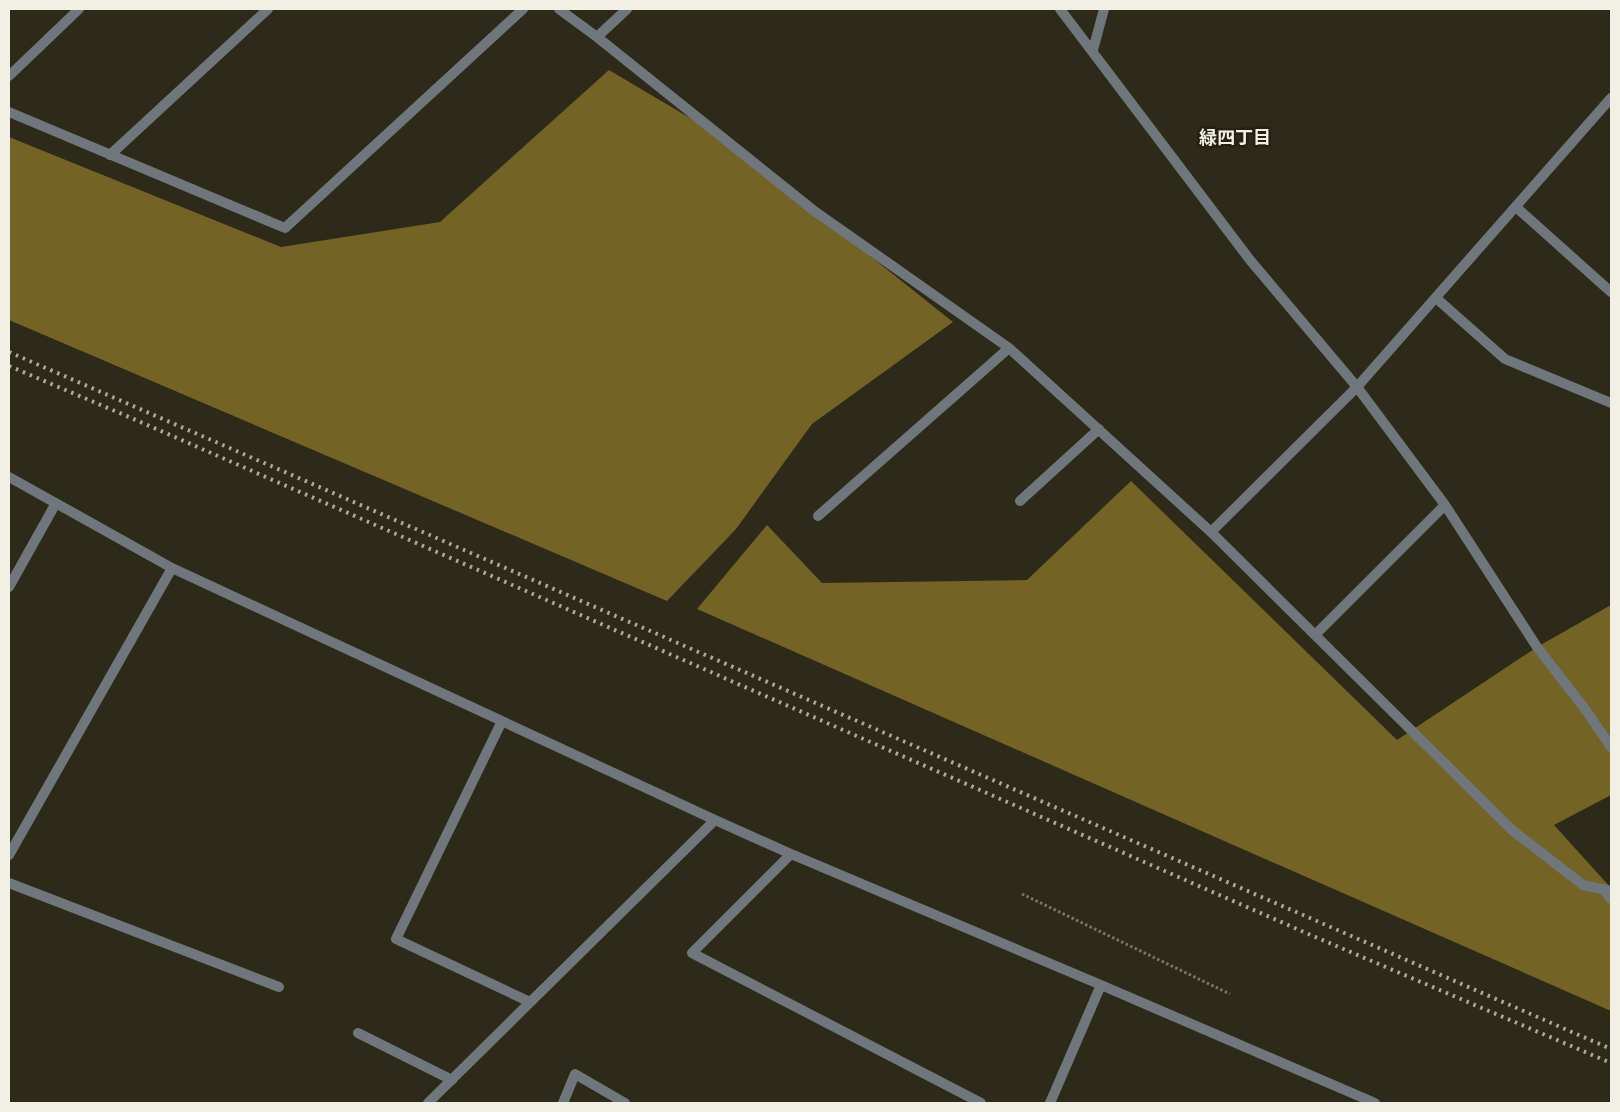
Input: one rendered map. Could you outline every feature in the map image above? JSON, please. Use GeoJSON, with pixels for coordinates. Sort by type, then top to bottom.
{"type":"FeatureCollection","features":[{"type":"Feature","properties":{"kind":"street"},"geometry":{"type":"LineString","coordinates":[[9,76],[79,9]]}},
{"type":"Feature","properties":{"kind":"street"},"geometry":{"type":"LineString","coordinates":[[110,155],[268,9]]}},
{"type":"Feature","properties":{"kind":"street"},"geometry":{"type":"LineString","coordinates":[[9,112],[285,228],[522,9]]}},
{"type":"Feature","properties":{"kind":"street"},"geometry":{"type":"LineString","coordinates":[[559,9],[597,37],[813,210],[1009,348],[1211,532],[1512,830],[1583,885],[1607,890],[1611,899]]}},
{"type":"Feature","properties":{"kind":"street"},"geometry":{"type":"LineString","coordinates":[[597,37],[627,9]]}},
{"type":"Feature","properties":{"kind":"street"},"geometry":{"type":"LineString","coordinates":[[1060,9],[1250,260],[1357,387],[1445,505],[1537,647],[1585,709],[1611,747]]}},
{"type":"Feature","properties":{"kind":"street"},"geometry":{"type":"LineString","coordinates":[[1092,50],[1104,9]]}},
{"type":"Feature","properties":{"kind":"street"},"geometry":{"type":"LineString","coordinates":[[1211,532],[1357,387],[1611,98]]}},
{"type":"Feature","properties":{"kind":"street"},"geometry":{"type":"LineString","coordinates":[[1516,207],[1611,292]]}},
{"type":"Feature","properties":{"kind":"street"},"geometry":{"type":"LineString","coordinates":[[1436,298],[1505,359],[1611,403]]}},
{"type":"Feature","properties":{"kind":"street"},"geometry":{"type":"LineString","coordinates":[[818,516],[1009,348]]}},
{"type":"Feature","properties":{"kind":"street"},"geometry":{"type":"LineString","coordinates":[[1020,502],[1099,430]]}},
{"type":"Feature","properties":{"kind":"street"},"geometry":{"type":"LineString","coordinates":[[9,477],[172,568],[715,820],[790,854],[1375,1103]]}},
{"type":"Feature","properties":{"kind":"street"},"geometry":{"type":"LineString","coordinates":[[9,587],[56,503]]}},
{"type":"Feature","properties":{"kind":"street"},"geometry":{"type":"LineString","coordinates":[[1315,635],[1445,505]]}},
{"type":"Feature","properties":{"kind":"street"},"geometry":{"type":"LineString","coordinates":[[9,855],[172,568]]}},
{"type":"Feature","properties":{"kind":"street"},"geometry":{"type":"LineString","coordinates":[[502,721],[396,939],[530,1002]]}},
{"type":"Feature","properties":{"kind":"street"},"geometry":{"type":"LineString","coordinates":[[428,1103],[715,820]]}},
{"type":"Feature","properties":{"kind":"street"},"geometry":{"type":"LineString","coordinates":[[790,854],[692,954],[982,1103]]}},
{"type":"Feature","properties":{"kind":"street"},"geometry":{"type":"LineString","coordinates":[[9,883],[279,987]]}},
{"type":"Feature","properties":{"kind":"street"},"geometry":{"type":"LineString","coordinates":[[1050,1103],[1101,985]]}},
{"type":"Feature","properties":{"kind":"street"},"geometry":{"type":"LineString","coordinates":[[358,1033],[452,1080]]}},
{"type":"Feature","properties":{"kind":"street"},"geometry":{"type":"LineString","coordinates":[[564,1103],[575,1074],[625,1103]]}},
{"type":"Feature","properties":{"kind":"path"},"geometry":{"type":"LineString","coordinates":[[1022,894],[1230,994]]}},
{"type":"Feature","properties":{"kind":"shaded area"},"geometry":{"type":"Polygon","coordinates":[[[609,70],[717,134],[953,322],[812,424],[736,529],[667,601],[9,320],[9,137],[281,247],[440,222],[609,70]]]}},
{"type":"Feature","properties":{"kind":"shaded area"},"geometry":{"type":"Polygon","coordinates":[[[1131,481],[1397,740],[1537,647],[1611,605],[1611,795],[1554,825],[1611,888],[1611,1011],[697,609],[767,525],[822,583],[1027,580],[1131,481]]]}},
{"type":"Feature","properties":{"kind":"railway"},"geometry":{"type":"LineString","coordinates":[[9,352],[1611,1049]]}},
{"type":"Feature","properties":{"kind":"railway"},"geometry":{"type":"LineString","coordinates":[[9,366],[1313,936],[1611,1063]]}},
{"type":"Feature","properties":{"kind":"district","name":"緑四丁目"},"geometry":{"type":"Point","coordinates":[1235,137]}}]}
